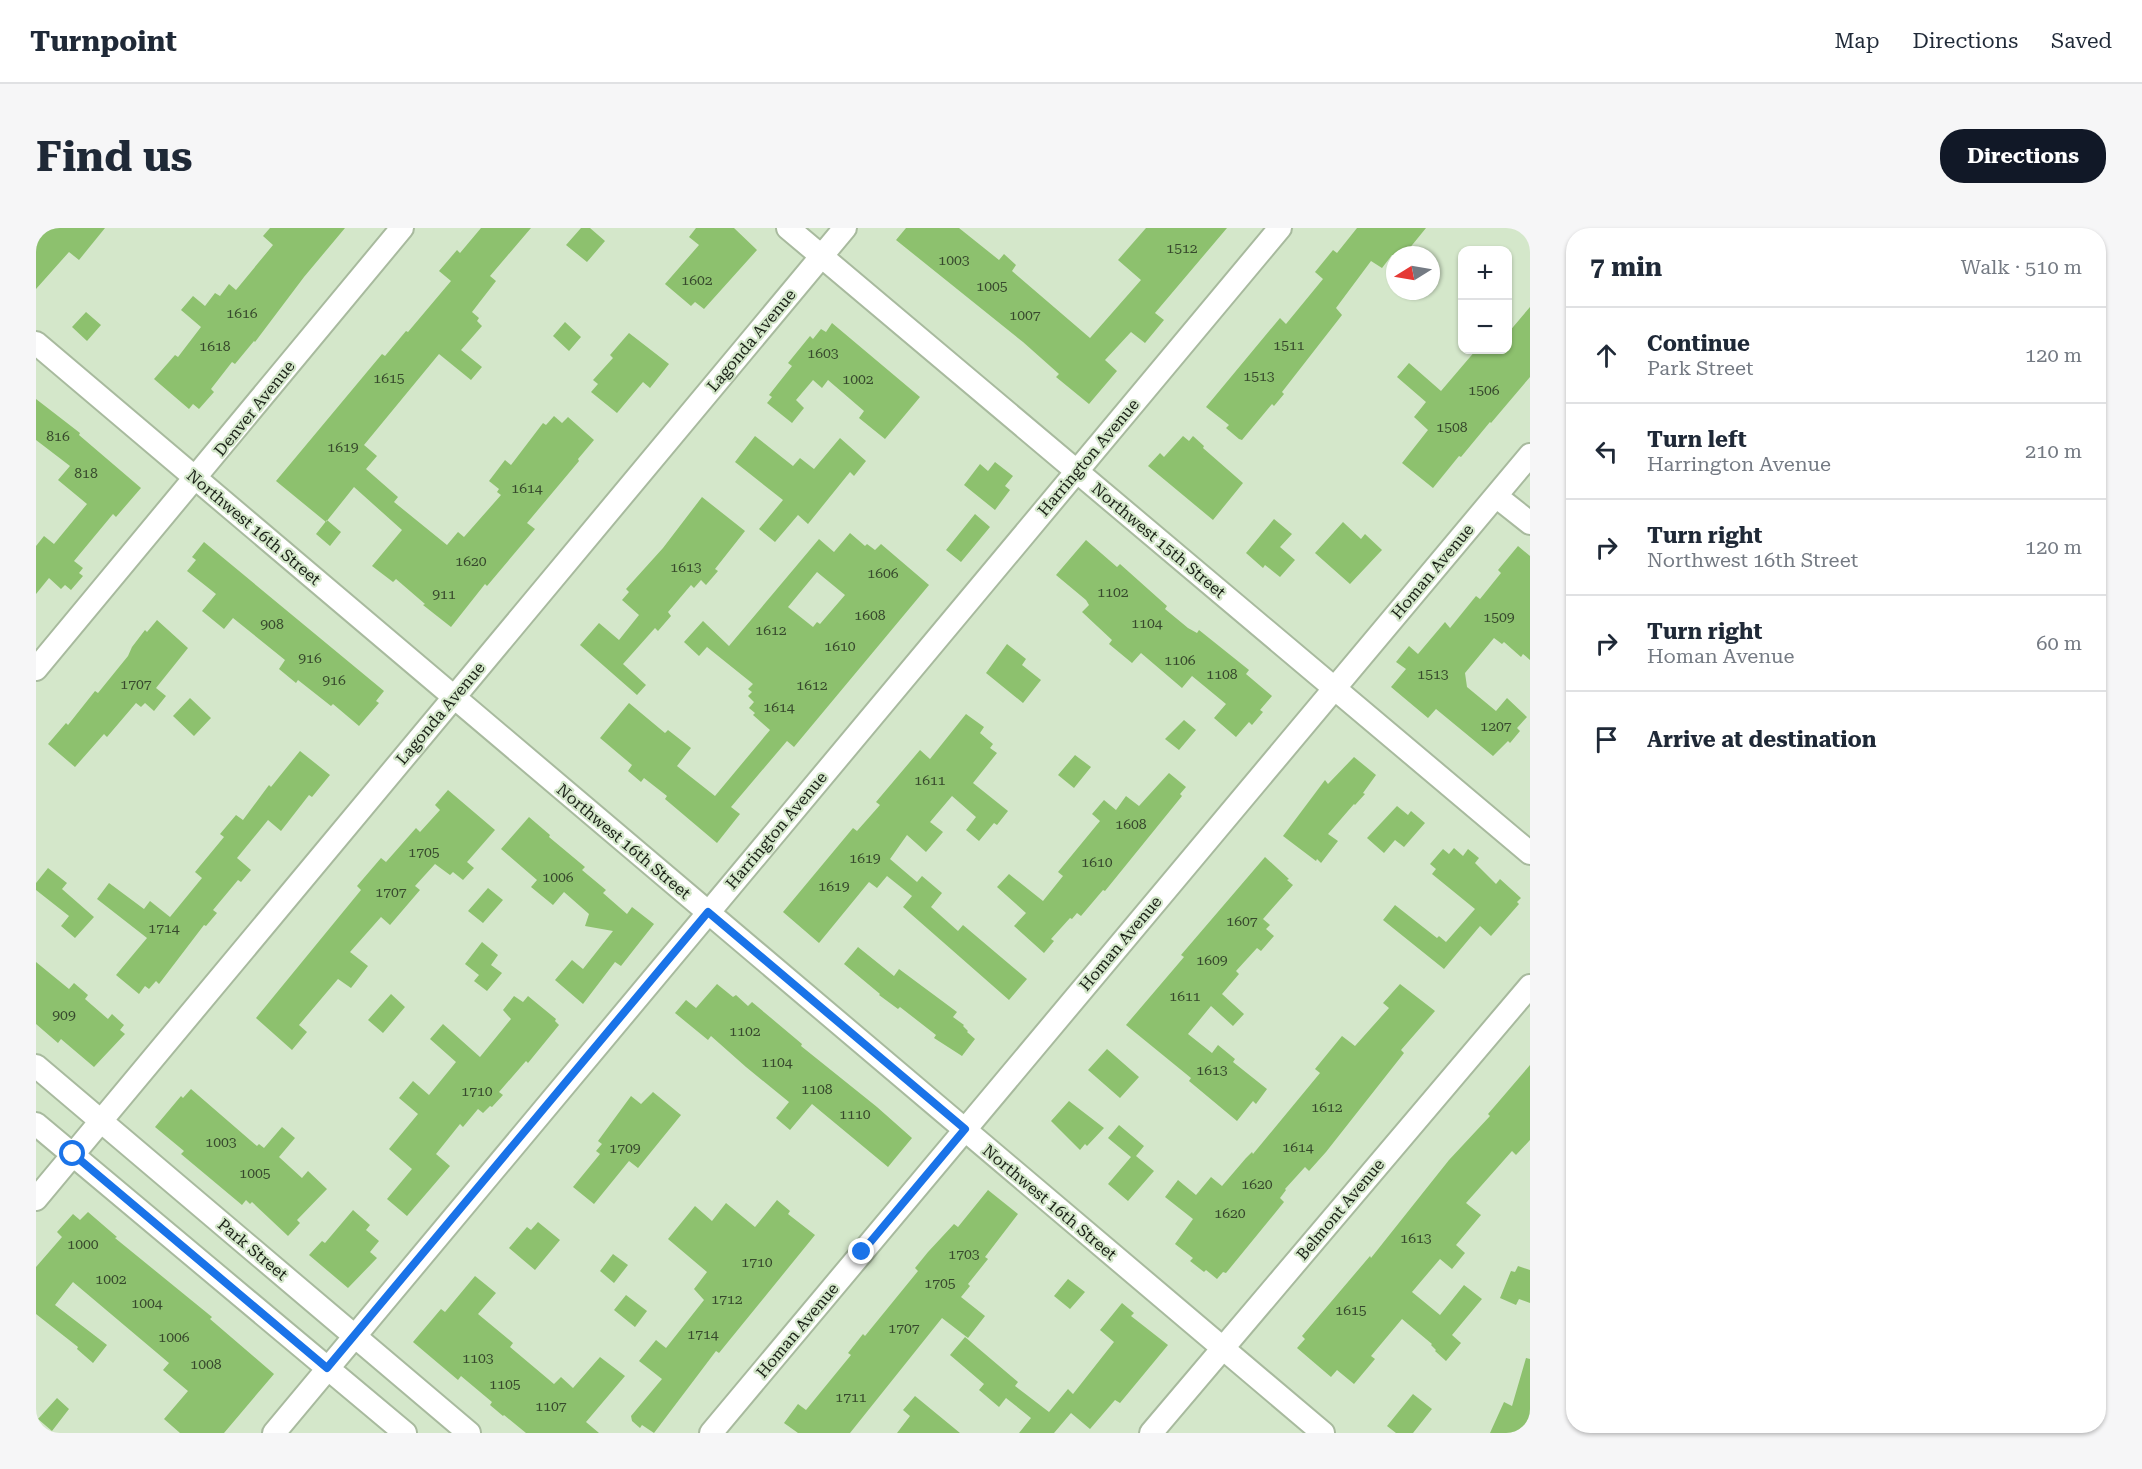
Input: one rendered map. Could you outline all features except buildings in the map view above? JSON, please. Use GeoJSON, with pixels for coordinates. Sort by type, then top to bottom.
{"type":"FeatureCollection","features":[{"type":"Feature","properties":{"kind":"street","name":"Denver Avenue"},"geometry":{"type":"LineString","coordinates":[[36,669],[402,228]]}},
{"type":"Feature","properties":{"kind":"street","name":"Northwest 15th Street"},"geometry":{"type":"LineString","coordinates":[[788,228],[1530,853]]}},
{"type":"Feature","properties":{"kind":"street","name":"Lagonda Avenue"},"geometry":{"type":"LineString","coordinates":[[36,1199],[845,228]]}},
{"type":"Feature","properties":{"kind":"street","name":"Harrington Avenue"},"geometry":{"type":"LineString","coordinates":[[274,1433],[1280,228]]}},
{"type":"Feature","properties":{"kind":"street","name":"Northwest 16th Street"},"geometry":{"type":"LineString","coordinates":[[36,343],[1323,1433]]}},
{"type":"Feature","properties":{"kind":"street","name":"Homan Avenue"},"geometry":{"type":"LineString","coordinates":[[711,1433],[1530,455]]}},
{"type":"Feature","properties":{"kind":"street"},"geometry":{"type":"LineString","coordinates":[[1496,496],[1530,523]]}},
{"type":"Feature","properties":{"kind":"street","name":"Belmont Avenue"},"geometry":{"type":"LineString","coordinates":[[1151,1433],[1530,986]]}},
{"type":"Feature","properties":{"kind":"street","name":"Park Street"},"geometry":{"type":"LineString","coordinates":[[36,1066],[469,1433]]}},
{"type":"Feature","properties":{"kind":"street"},"geometry":{"type":"LineString","coordinates":[[36,1124],[405,1433]]}},
{"type":"Feature","properties":{"kind":"route"},"geometry":{"type":"LineString","coordinates":[[73,1154],[327,1368],[708,912],[965,1129],[862,1252]]}}]}
